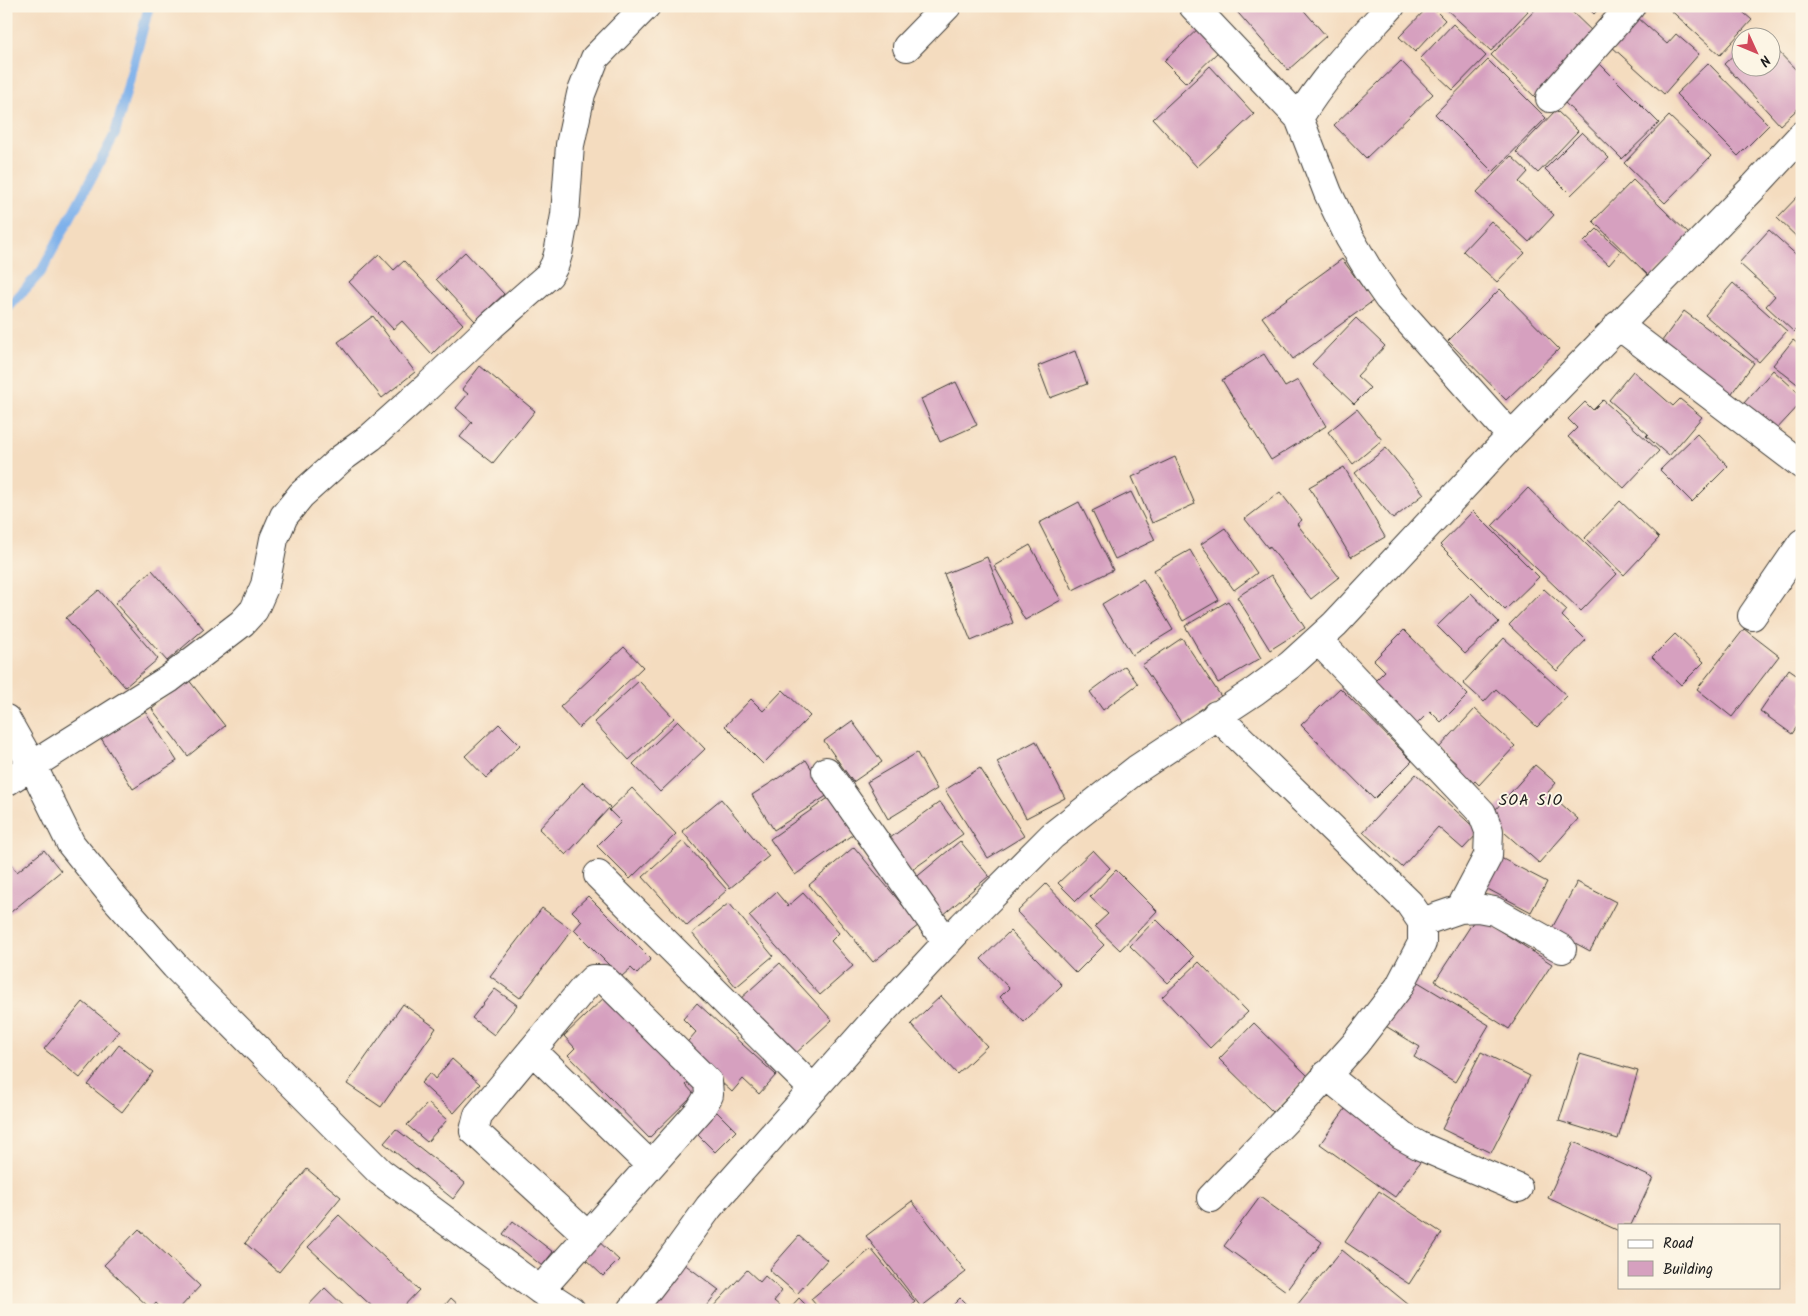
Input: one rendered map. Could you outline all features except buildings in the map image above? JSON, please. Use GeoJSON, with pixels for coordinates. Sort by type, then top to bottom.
{"type":"FeatureCollection","features":[{"type":"Feature","properties":{"kind":"street"},"geometry":{"type":"LineString","coordinates":[[6,782],[130,706],[169,679],[242,623],[254,610],[265,585],[274,539],[284,516],[301,495],[342,458],[371,437],[549,275],[556,259],[565,215],[570,145],[581,94],[595,58],[646,6]]}},
{"type":"Feature","properties":{"kind":"street"},"geometry":{"type":"LineString","coordinates":[[907,47],[947,6]]}},
{"type":"Feature","properties":{"kind":"street"},"geometry":{"type":"LineString","coordinates":[[1193,6],[1299,118],[1328,193],[1349,237],[1368,269],[1388,298],[1512,436]]}},
{"type":"Feature","properties":{"kind":"street"},"geometry":{"type":"LineString","coordinates":[[1299,118],[1314,93],[1391,6]]}},
{"type":"Feature","properties":{"kind":"street"},"geometry":{"type":"LineString","coordinates":[[1550,98],[1631,6]]}},
{"type":"Feature","properties":{"kind":"street"},"geometry":{"type":"LineString","coordinates":[[632,1310],[668,1265],[709,1207],[880,1013],[1052,836],[1137,769],[1290,665],[1318,640],[1802,135]]}},
{"type":"Feature","properties":{"kind":"street"},"geometry":{"type":"LineString","coordinates":[[1618,325],[1802,465]]}},
{"type":"Feature","properties":{"kind":"street"},"geometry":{"type":"LineString","coordinates":[[1752,616],[1802,543]]}},
{"type":"Feature","properties":{"kind":"street"},"geometry":{"type":"LineString","coordinates":[[1318,640],[1482,813],[1489,831],[1488,856],[1460,909]]}},
{"type":"Feature","properties":{"kind":"street"},"geometry":{"type":"LineString","coordinates":[[1211,1198],[1303,1102],[1355,1044],[1399,986],[1422,943],[1422,922],[1409,903],[1216,716]]}},
{"type":"Feature","properties":{"kind":"street"},"geometry":{"type":"LineString","coordinates":[[6,719],[32,765],[71,844],[113,896],[175,966],[380,1172],[540,1290],[571,1310]]}},
{"type":"Feature","properties":{"kind":"street"},"geometry":{"type":"LineString","coordinates":[[826,771],[947,943]]}},
{"type":"Feature","properties":{"kind":"street"},"geometry":{"type":"LineString","coordinates":[[598,875],[813,1089]]}},
{"type":"Feature","properties":{"kind":"street"},"geometry":{"type":"LineString","coordinates":[[1422,922],[1460,909],[1478,908],[1494,911],[1562,950]]}},
{"type":"Feature","properties":{"kind":"street"},"geometry":{"type":"LineString","coordinates":[[540,1290],[700,1110],[709,1095],[708,1082],[604,979],[593,980],[583,989],[478,1115],[474,1131],[587,1236]]}},
{"type":"Feature","properties":{"kind":"street"},"geometry":{"type":"LineString","coordinates":[[532,1050],[650,1165]]}},
{"type":"Feature","properties":{"kind":"street"},"geometry":{"type":"LineString","coordinates":[[1326,1075],[1402,1136],[1420,1146],[1518,1188]]}},
{"type":"Feature","properties":{"kind":"waterway"},"geometry":{"type":"LineString","coordinates":[[6,310],[41,272],[115,134],[149,6]]}},
{"type":"Feature","properties":{"kind":"district","name":"SOA SIO"},"geometry":{"type":"Point","coordinates":[1531,799]}}]}
